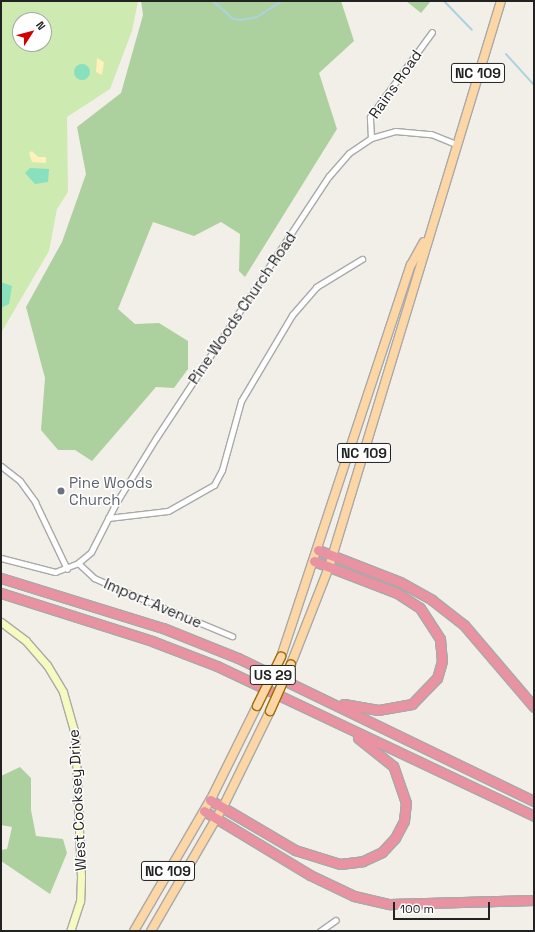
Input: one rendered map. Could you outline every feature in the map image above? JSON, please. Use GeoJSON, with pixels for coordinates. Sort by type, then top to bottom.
{"type":"FeatureCollection","features":[{"type":"Feature","properties":{"kind":"highway"},"geometry":{"type":"LineString","coordinates":[[318,550],[400,582],[432,600],[464,625],[534,707]]}},
{"type":"Feature","properties":{"kind":"highway"},"geometry":{"type":"LineString","coordinates":[[314,561],[397,593],[420,608],[440,639],[442,661],[437,678],[426,692],[412,704],[395,709],[355,707],[317,696]]}},
{"type":"Feature","properties":{"kind":"highway","name":"US 29"},"geometry":{"type":"LineString","coordinates":[[1,578],[163,628],[238,658],[534,801]]}},
{"type":"Feature","properties":{"kind":"highway","name":"US 29"},"geometry":{"type":"LineString","coordinates":[[1,593],[159,643],[332,720],[534,816]]}},
{"type":"Feature","properties":{"kind":"highway"},"geometry":{"type":"LineString","coordinates":[[210,800],[294,850],[317,858],[340,864],[363,861],[382,852],[404,821],[403,786],[392,766],[375,749],[332,720]]}},
{"type":"Feature","properties":{"kind":"highway"},"geometry":{"type":"LineString","coordinates":[[204,811],[310,875],[354,896],[390,904],[534,900]]}},
{"type":"Feature","properties":{"kind":"main road","name":"NC 109"},"geometry":{"type":"LineString","coordinates":[[151,931],[223,807],[270,711],[291,664],[329,567],[422,268],[426,238],[500,1]]}},
{"type":"Feature","properties":{"kind":"main road","name":"NC 109"},"geometry":{"type":"LineString","coordinates":[[134,931],[210,800],[281,657],[318,550],[410,265],[426,238]]}},
{"type":"Feature","properties":{"kind":"street","name":"Rains Road"},"geometry":{"type":"LineString","coordinates":[[371,138],[368,123],[373,111],[432,32]]}},
{"type":"Feature","properties":{"kind":"street","name":"Pine Woods Church Road"},"geometry":{"type":"LineString","coordinates":[[1,558],[49,572],[67,568],[78,563],[91,552],[108,518],[157,436],[329,176],[348,153],[371,138],[412,130],[456,144]]}},
{"type":"Feature","properties":{"kind":"street"},"geometry":{"type":"LineString","coordinates":[[108,518],[168,511],[214,485],[222,470],[242,399],[292,315],[316,287],[362,258]]}},
{"type":"Feature","properties":{"kind":"street"},"geometry":{"type":"LineString","coordinates":[[1,466],[20,481],[39,508],[67,568]]}},
{"type":"Feature","properties":{"kind":"street","name":"Import Avenue"},"geometry":{"type":"LineString","coordinates":[[78,563],[94,578],[232,636]]}},
{"type":"Feature","properties":{"kind":"street","name":"West Cooksey Drive"},"geometry":{"type":"LineString","coordinates":[[1,622],[26,640],[47,665],[65,698],[76,734],[81,877],[80,901],[70,931]]}},
{"type":"Feature","properties":{"kind":"street"},"geometry":{"type":"LineString","coordinates":[[320,931],[336,920]]}},
{"type":"Feature","properties":{"kind":"green space"},"geometry":{"type":"Polygon","coordinates":[[[1,1],[138,1],[132,31],[110,89],[67,117],[68,192],[57,209],[49,251],[1,333],[1,1]]]}},
{"type":"Feature","properties":{"kind":"green space"},"geometry":{"type":"Polygon","coordinates":[[[141,1],[341,1],[354,41],[319,73],[337,129],[245,277],[239,271],[240,234],[221,222],[194,236],[153,222],[118,309],[135,324],[159,323],[188,341],[188,369],[174,388],[156,387],[92,461],[75,450],[58,450],[41,430],[45,378],[26,307],[62,242],[86,174],[77,127],[121,93],[143,15],[141,1]]]}},
{"type":"Feature","properties":{"kind":"green space"},"geometry":{"type":"Polygon","coordinates":[[[406,1],[431,1],[421,13],[406,1]]]}},
{"type":"Feature","properties":{"kind":"green space"},"geometry":{"type":"Polygon","coordinates":[[[79,64],[85,64],[90,69],[88,78],[85,80],[79,80],[74,75],[74,69],[79,64]]]}},
{"type":"Feature","properties":{"kind":"green space"},"geometry":{"type":"Polygon","coordinates":[[[30,168],[49,169],[48,182],[35,184],[25,173],[30,168]]]}},
{"type":"Feature","properties":{"kind":"green space"},"geometry":{"type":"Polygon","coordinates":[[[1,282],[12,286],[9,304],[1,308],[1,282]]]}},
{"type":"Feature","properties":{"kind":"green space"},"geometry":{"type":"Polygon","coordinates":[[[20,767],[31,778],[31,810],[36,836],[63,839],[67,853],[50,894],[1,861],[1,850],[7,849],[12,827],[1,825],[1,776],[20,767]]]}},
{"type":"Feature","properties":{"kind":"sand"},"geometry":{"type":"Polygon","coordinates":[[[97,58],[104,62],[102,75],[96,72],[97,58]]]}},
{"type":"Feature","properties":{"kind":"sand"},"geometry":{"type":"Polygon","coordinates":[[[32,151],[38,157],[46,157],[46,163],[32,162],[29,153],[32,151]]]}},
{"type":"Feature","properties":{"kind":"waterway"},"geometry":{"type":"LineString","coordinates":[[213,1],[233,19],[242,20],[257,17],[282,1]]}},
{"type":"Feature","properties":{"kind":"waterway"},"geometry":{"type":"LineString","coordinates":[[444,1],[472,30]]}},
{"type":"Feature","properties":{"kind":"waterway"},"geometry":{"type":"LineString","coordinates":[[506,54],[534,85]]}},
{"type":"Feature","properties":{"kind":"place","name":"Pine Woods Church"},"geometry":{"type":"Point","coordinates":[61,491]}}]}
